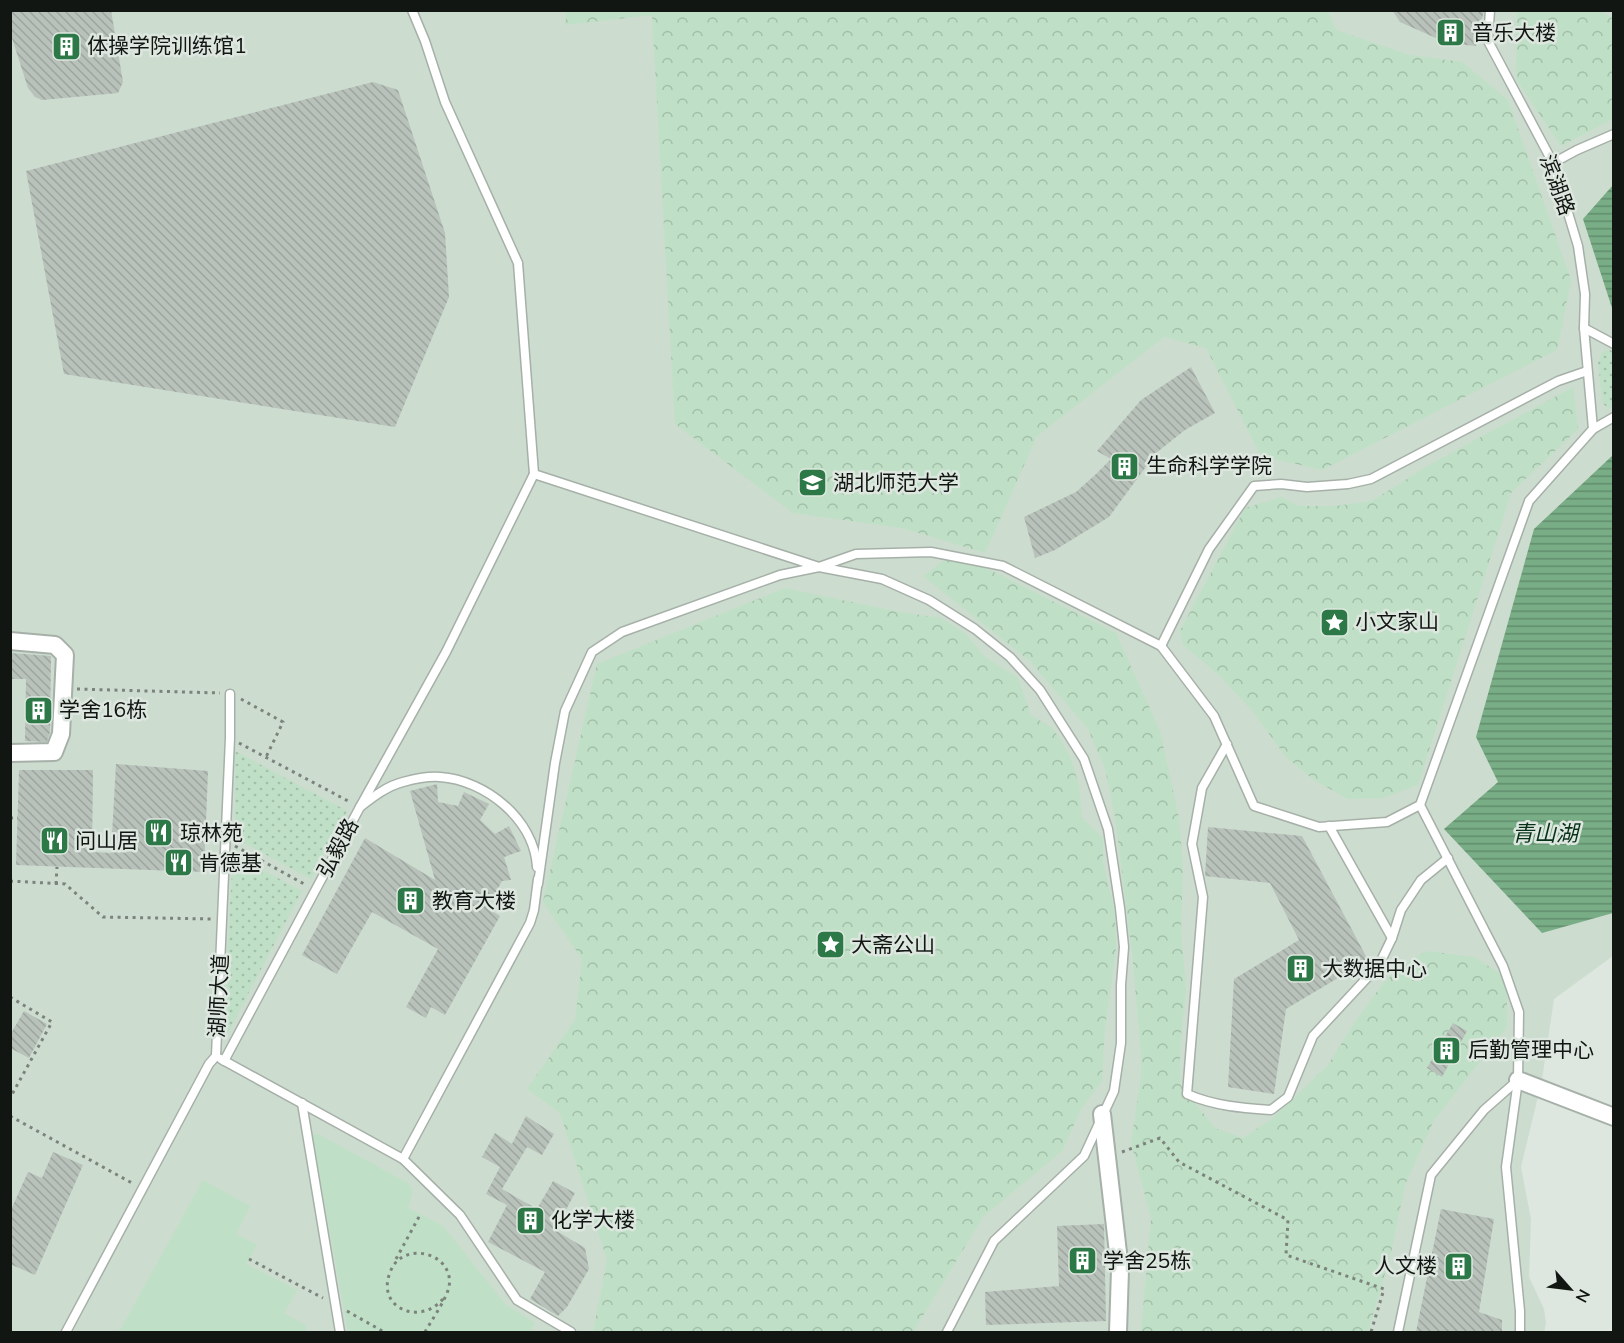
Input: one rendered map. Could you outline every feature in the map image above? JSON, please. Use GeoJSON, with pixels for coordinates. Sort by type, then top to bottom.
{"type":"FeatureCollection","features":[{"type":"Feature","properties":{"kind":"street"},"geometry":{"type":"LineString","coordinates":[[10,641],[55,645],[65,655],[61,734],[54,752],[10,753]]}},
{"type":"Feature","properties":{"kind":"street"},"geometry":{"type":"LineString","coordinates":[[1518,1080],[1614,1117]]}},
{"type":"Feature","properties":{"kind":"street"},"geometry":{"type":"LineString","coordinates":[[1102,1114],[1120,1270],[1118,1332]]}},
{"type":"Feature","properties":{"kind":"lane"},"geometry":{"type":"LineString","coordinates":[[360,807],[446,652],[534,474],[518,263],[445,102],[412,10]]}},
{"type":"Feature","properties":{"kind":"lane","name":"滨湖路"},"geometry":{"type":"LineString","coordinates":[[1490,10],[1488,42],[1553,163],[1578,246],[1585,294],[1584,328],[1593,429]]}},
{"type":"Feature","properties":{"kind":"lane"},"geometry":{"type":"LineString","coordinates":[[1553,163],[1614,134]]}},
{"type":"Feature","properties":{"kind":"lane"},"geometry":{"type":"LineString","coordinates":[[1584,328],[1614,344]]}},
{"type":"Feature","properties":{"kind":"lane"},"geometry":{"type":"LineString","coordinates":[[1161,646],[1209,549],[1254,486],[1281,484],[1307,487],[1348,484],[1371,479],[1558,381],[1587,371]]}},
{"type":"Feature","properties":{"kind":"lane"},"geometry":{"type":"LineString","coordinates":[[538,885],[553,774],[565,711],[592,651],[622,632],[780,574],[819,567],[856,554],[931,552],[1003,566],[1161,646],[1214,716],[1254,806],[1319,827],[1387,822],[1420,805],[1529,501],[1593,429],[1614,417]]}},
{"type":"Feature","properties":{"kind":"lane"},"geometry":{"type":"LineString","coordinates":[[534,474],[819,567],[882,579],[929,600],[975,629],[1010,657],[1040,690],[1084,759],[1108,829],[1124,947],[1121,1043],[1114,1091],[1084,1156],[994,1241],[947,1332]]}},
{"type":"Feature","properties":{"kind":"lane","name":"湖师大道"},"geometry":{"type":"LineString","coordinates":[[66,1332],[216,1056],[230,693]]}},
{"type":"Feature","properties":{"kind":"lane"},"geometry":{"type":"LineString","coordinates":[[1227,744],[1202,788],[1192,844],[1203,897],[1187,1094],[1202,1100],[1271,1110],[1288,1097],[1314,1036],[1378,965],[1392,938],[1401,910],[1420,880],[1448,858]]}},
{"type":"Feature","properties":{"kind":"lane","name":"弘毅路"},"geometry":{"type":"LineString","coordinates":[[224,1061],[360,807],[377,794],[401,782],[440,777],[473,785],[502,802],[519,821],[530,840],[537,860],[538,885],[530,923],[403,1159]]}},
{"type":"Feature","properties":{"kind":"lane"},"geometry":{"type":"LineString","coordinates":[[1420,805],[1503,966],[1519,1012],[1518,1080],[1506,1167],[1520,1332]]}},
{"type":"Feature","properties":{"kind":"lane"},"geometry":{"type":"LineString","coordinates":[[1329,826],[1392,938]]}},
{"type":"Feature","properties":{"kind":"lane"},"geometry":{"type":"LineString","coordinates":[[216,1056],[403,1159],[460,1215],[517,1300],[571,1332]]}},
{"type":"Feature","properties":{"kind":"lane"},"geometry":{"type":"LineString","coordinates":[[1398,1332],[1431,1175],[1484,1110],[1518,1080]]}},
{"type":"Feature","properties":{"kind":"lane"},"geometry":{"type":"LineString","coordinates":[[302,1103],[340,1332]]}},
{"type":"Feature","properties":{"kind":"path"},"geometry":{"type":"LineString","coordinates":[[94,689],[230,693],[283,723],[266,757]]}},
{"type":"Feature","properties":{"kind":"path"},"geometry":{"type":"LineString","coordinates":[[230,738],[360,807]]}},
{"type":"Feature","properties":{"kind":"path"},"geometry":{"type":"LineString","coordinates":[[10,818],[18,818]]}},
{"type":"Feature","properties":{"kind":"path"},"geometry":{"type":"LineString","coordinates":[[225,841],[316,890]]}},
{"type":"Feature","properties":{"kind":"path"},"geometry":{"type":"LineString","coordinates":[[56,884],[57,867]]}},
{"type":"Feature","properties":{"kind":"path"},"geometry":{"type":"LineString","coordinates":[[10,882],[65,884],[103,917],[222,920]]}},
{"type":"Feature","properties":{"kind":"path"},"geometry":{"type":"LineString","coordinates":[[10,998],[52,1022],[10,1098]]}},
{"type":"Feature","properties":{"kind":"path"},"geometry":{"type":"LineString","coordinates":[[10,1116],[143,1189]]}},
{"type":"Feature","properties":{"kind":"path"},"geometry":{"type":"LineString","coordinates":[[1107,1158],[1160,1138],[1179,1162],[1288,1220],[1286,1255],[1384,1289],[1371,1332]]}},
{"type":"Feature","properties":{"kind":"path"},"geometry":{"type":"LineString","coordinates":[[420,1215],[389,1273],[386,1289],[391,1301],[402,1310],[417,1313],[430,1310],[443,1299]]}},
{"type":"Feature","properties":{"kind":"path"},"geometry":{"type":"LineString","coordinates":[[395,1261],[408,1254],[422,1253],[434,1256],[444,1265],[448,1274],[449,1288],[425,1332]]}},
{"type":"Feature","properties":{"kind":"path"},"geometry":{"type":"LineString","coordinates":[[249,1259],[384,1332]]}},
{"type":"Feature","properties":{"kind":"shaded area","name":"湖北师范大学"},"geometry":{"type":"Polygon","coordinates":[[[10,11],[1613,11],[1613,956],[1554,999],[1542,1080],[1521,1167],[1531,1219],[1529,1277],[1544,1309],[1546,1323],[1544,1332],[11,1332],[10,11]]]}},
{"type":"Feature","properties":{"kind":"green space"},"geometry":{"type":"Polygon","coordinates":[[[567,11],[1328,11],[1336,30],[1410,55],[1462,62],[1508,100],[1571,280],[1557,350],[1322,470],[1261,456],[1206,348],[1164,337],[1037,436],[985,553],[902,528],[793,513],[675,424],[652,15],[565,25],[567,11]]]}},
{"type":"Feature","properties":{"kind":"green space"},"geometry":{"type":"Polygon","coordinates":[[[1517,11],[1600,11],[1613,18],[1613,119],[1561,146],[1516,79],[1517,11]]]}},
{"type":"Feature","properties":{"kind":"green space"},"geometry":{"type":"Polygon","coordinates":[[[1610,350],[1614,352],[1613,408],[1610,409],[1603,404],[1598,363],[1602,352],[1610,350]]]}},
{"type":"Feature","properties":{"kind":"green space"},"geometry":{"type":"Polygon","coordinates":[[[1573,387],[1578,429],[1511,493],[1418,785],[1383,798],[1348,799],[1314,780],[1286,757],[1253,712],[1220,676],[1183,645],[1180,631],[1245,508],[1281,497],[1299,506],[1335,506],[1372,501],[1429,465],[1573,387]]]}},
{"type":"Feature","properties":{"kind":"green space"},"geometry":{"type":"Polygon","coordinates":[[[946,559],[968,559],[1116,633],[1160,731],[1179,818],[1183,866],[1181,931],[1186,989],[1180,1044],[1180,1084],[1215,1128],[1243,1138],[1273,1118],[1328,1065],[1384,982],[1412,959],[1427,951],[1474,957],[1507,978],[1507,1027],[1434,1120],[1405,1185],[1391,1253],[1368,1332],[1141,1332],[1151,1218],[1131,1143],[1141,1076],[1141,1055],[1132,952],[1115,817],[1105,769],[1088,729],[1030,661],[923,576],[946,559]]]}},
{"type":"Feature","properties":{"kind":"green space"},"geometry":{"type":"Polygon","coordinates":[[[785,588],[899,612],[941,618],[966,634],[984,656],[1018,678],[1031,715],[1052,728],[1060,739],[1070,757],[1079,785],[1082,818],[1103,838],[1103,863],[1115,912],[1116,948],[1105,1028],[1102,1081],[1081,1109],[1062,1151],[983,1217],[913,1332],[593,1332],[607,1260],[560,1113],[527,1089],[575,1020],[582,959],[543,902],[597,664],[785,588]]]}},
{"type":"Feature","properties":{"kind":"green space"},"geometry":{"type":"Polygon","coordinates":[[[235,751],[347,811],[311,879],[235,838],[235,751]]]}},
{"type":"Feature","properties":{"kind":"green space"},"geometry":{"type":"Polygon","coordinates":[[[233,854],[302,891],[226,1036],[223,1030],[233,854]]]}},
{"type":"Feature","properties":{"kind":"green space"},"geometry":{"type":"Polygon","coordinates":[[[318,1134],[408,1183],[413,1191],[408,1208],[443,1226],[506,1305],[535,1323],[530,1332],[348,1332],[313,1138],[313,1135],[318,1134]]]}},
{"type":"Feature","properties":{"kind":"green space"},"geometry":{"type":"Polygon","coordinates":[[[203,1180],[250,1206],[236,1234],[257,1245],[246,1264],[297,1290],[284,1313],[307,1326],[304,1332],[119,1332],[203,1180]]]}},
{"type":"Feature","properties":{"kind":"water"},"geometry":{"type":"Polygon","coordinates":[[[1613,185],[1613,311],[1583,219],[1613,185]]]}},
{"type":"Feature","properties":{"kind":"water","name":"青山湖"},"geometry":{"type":"Polygon","coordinates":[[[1613,455],[1613,913],[1542,933],[1444,829],[1498,782],[1476,737],[1534,529],[1613,455]]]}},
{"type":"Feature","properties":{"kind":"building","name":"体操学院训练馆1"},"geometry":{"type":"Polygon","coordinates":[[[10,10],[111,10],[123,82],[118,93],[42,100],[35,97],[28,88],[10,32],[10,10]]]}},
{"type":"Feature","properties":{"kind":"building","name":"音乐大楼"},"geometry":{"type":"Polygon","coordinates":[[[1392,10],[1484,10],[1476,46],[1447,43],[1400,22],[1392,10]]]}},
{"type":"Feature","properties":{"kind":"building"},"geometry":{"type":"Polygon","coordinates":[[[373,82],[398,90],[445,233],[449,297],[395,427],[64,374],[26,171],[373,82]]]}},
{"type":"Feature","properties":{"kind":"building","name":"生命科学学院"},"geometry":{"type":"Polygon","coordinates":[[[1191,367],[1215,413],[1185,430],[1156,453],[1109,517],[1055,550],[1035,558],[1024,517],[1076,492],[1111,459],[1097,451],[1141,400],[1191,367]]]}},
{"type":"Feature","properties":{"kind":"building","name":"学舍16栋"},"geometry":{"type":"Polygon","coordinates":[[[10,653],[51,656],[50,732],[47,742],[25,741],[26,679],[10,679],[10,653]]]}},
{"type":"Feature","properties":{"kind":"building"},"geometry":{"type":"Polygon","coordinates":[[[116,764],[208,771],[204,872],[16,865],[19,770],[93,770],[92,852],[111,853],[116,764]]]}},
{"type":"Feature","properties":{"kind":"building","name":"教育大楼"},"geometry":{"type":"Polygon","coordinates":[[[437,784],[438,802],[458,806],[464,792],[489,804],[480,820],[495,834],[509,826],[521,851],[504,857],[511,880],[502,881],[487,908],[500,916],[445,1015],[431,1007],[426,1018],[406,1007],[438,949],[372,912],[337,974],[302,955],[365,838],[435,880],[410,791],[437,784]]]}},
{"type":"Feature","properties":{"kind":"building","name":"大数据中心"},"geometry":{"type":"Polygon","coordinates":[[[1208,827],[1302,836],[1368,960],[1286,1009],[1274,1094],[1228,1087],[1234,979],[1299,940],[1270,883],[1205,876],[1208,827]]]}},
{"type":"Feature","properties":{"kind":"building"},"geometry":{"type":"Polygon","coordinates":[[[24,1011],[47,1024],[29,1058],[10,1048],[10,1035],[24,1011]]]}},
{"type":"Feature","properties":{"kind":"building","name":"后勤管理中心"},"geometry":{"type":"Polygon","coordinates":[[[1453,1023],[1467,1031],[1442,1077],[1427,1068],[1453,1023]]]}},
{"type":"Feature","properties":{"kind":"building","name":"化学大楼"},"geometry":{"type":"Polygon","coordinates":[[[526,1116],[554,1134],[542,1155],[527,1147],[502,1189],[537,1209],[553,1181],[575,1193],[555,1230],[585,1248],[589,1269],[567,1307],[558,1316],[530,1299],[545,1272],[488,1242],[507,1205],[486,1194],[500,1167],[482,1157],[495,1133],[512,1144],[526,1116]]]}},
{"type":"Feature","properties":{"kind":"building"},"geometry":{"type":"Polygon","coordinates":[[[53,1152],[83,1165],[35,1275],[10,1264],[10,1212],[28,1172],[42,1178],[53,1152]]]}},
{"type":"Feature","properties":{"kind":"building","name":"人文楼"},"geometry":{"type":"Polygon","coordinates":[[[1441,1209],[1494,1219],[1479,1312],[1502,1320],[1502,1332],[1416,1332],[1441,1209]]]}},
{"type":"Feature","properties":{"kind":"building","name":"学舍25栋"},"geometry":{"type":"Polygon","coordinates":[[[1104,1224],[1106,1321],[986,1325],[985,1292],[1059,1286],[1057,1226],[1104,1224]]]}},
{"type":"Feature","properties":{"kind":"place","name":"音乐大楼"},"geometry":{"type":"Point","coordinates":[1451,33]}},
{"type":"Feature","properties":{"kind":"place","name":"体操学院训练馆1"},"geometry":{"type":"Point","coordinates":[66,46]}},
{"type":"Feature","properties":{"kind":"place","name":"生命科学学院"},"geometry":{"type":"Point","coordinates":[1125,466]}},
{"type":"Feature","properties":{"kind":"place","name":"湖北师范大学"},"geometry":{"type":"Point","coordinates":[812,483]}},
{"type":"Feature","properties":{"kind":"place","name":"小文家山"},"geometry":{"type":"Point","coordinates":[1334,622]}},
{"type":"Feature","properties":{"kind":"place","name":"学舍16栋"},"geometry":{"type":"Point","coordinates":[38,710]}},
{"type":"Feature","properties":{"kind":"place","name":"琼林苑"},"geometry":{"type":"Point","coordinates":[159,833]}},
{"type":"Feature","properties":{"kind":"place","name":"问山居"},"geometry":{"type":"Point","coordinates":[54,841]}},
{"type":"Feature","properties":{"kind":"place","name":"肯德基"},"geometry":{"type":"Point","coordinates":[178,863]}},
{"type":"Feature","properties":{"kind":"place","name":"教育大楼"},"geometry":{"type":"Point","coordinates":[411,901]}},
{"type":"Feature","properties":{"kind":"place","name":"大斋公山"},"geometry":{"type":"Point","coordinates":[830,945]}},
{"type":"Feature","properties":{"kind":"place","name":"大数据中心"},"geometry":{"type":"Point","coordinates":[1301,969]}},
{"type":"Feature","properties":{"kind":"place","name":"后勤管理中心"},"geometry":{"type":"Point","coordinates":[1447,1050]}},
{"type":"Feature","properties":{"kind":"place","name":"化学大楼"},"geometry":{"type":"Point","coordinates":[530,1220]}},
{"type":"Feature","properties":{"kind":"place","name":"学舍25栋"},"geometry":{"type":"Point","coordinates":[1082,1261]}},
{"type":"Feature","properties":{"kind":"place","name":"人文楼"},"geometry":{"type":"Point","coordinates":[1458,1266]}}]}
